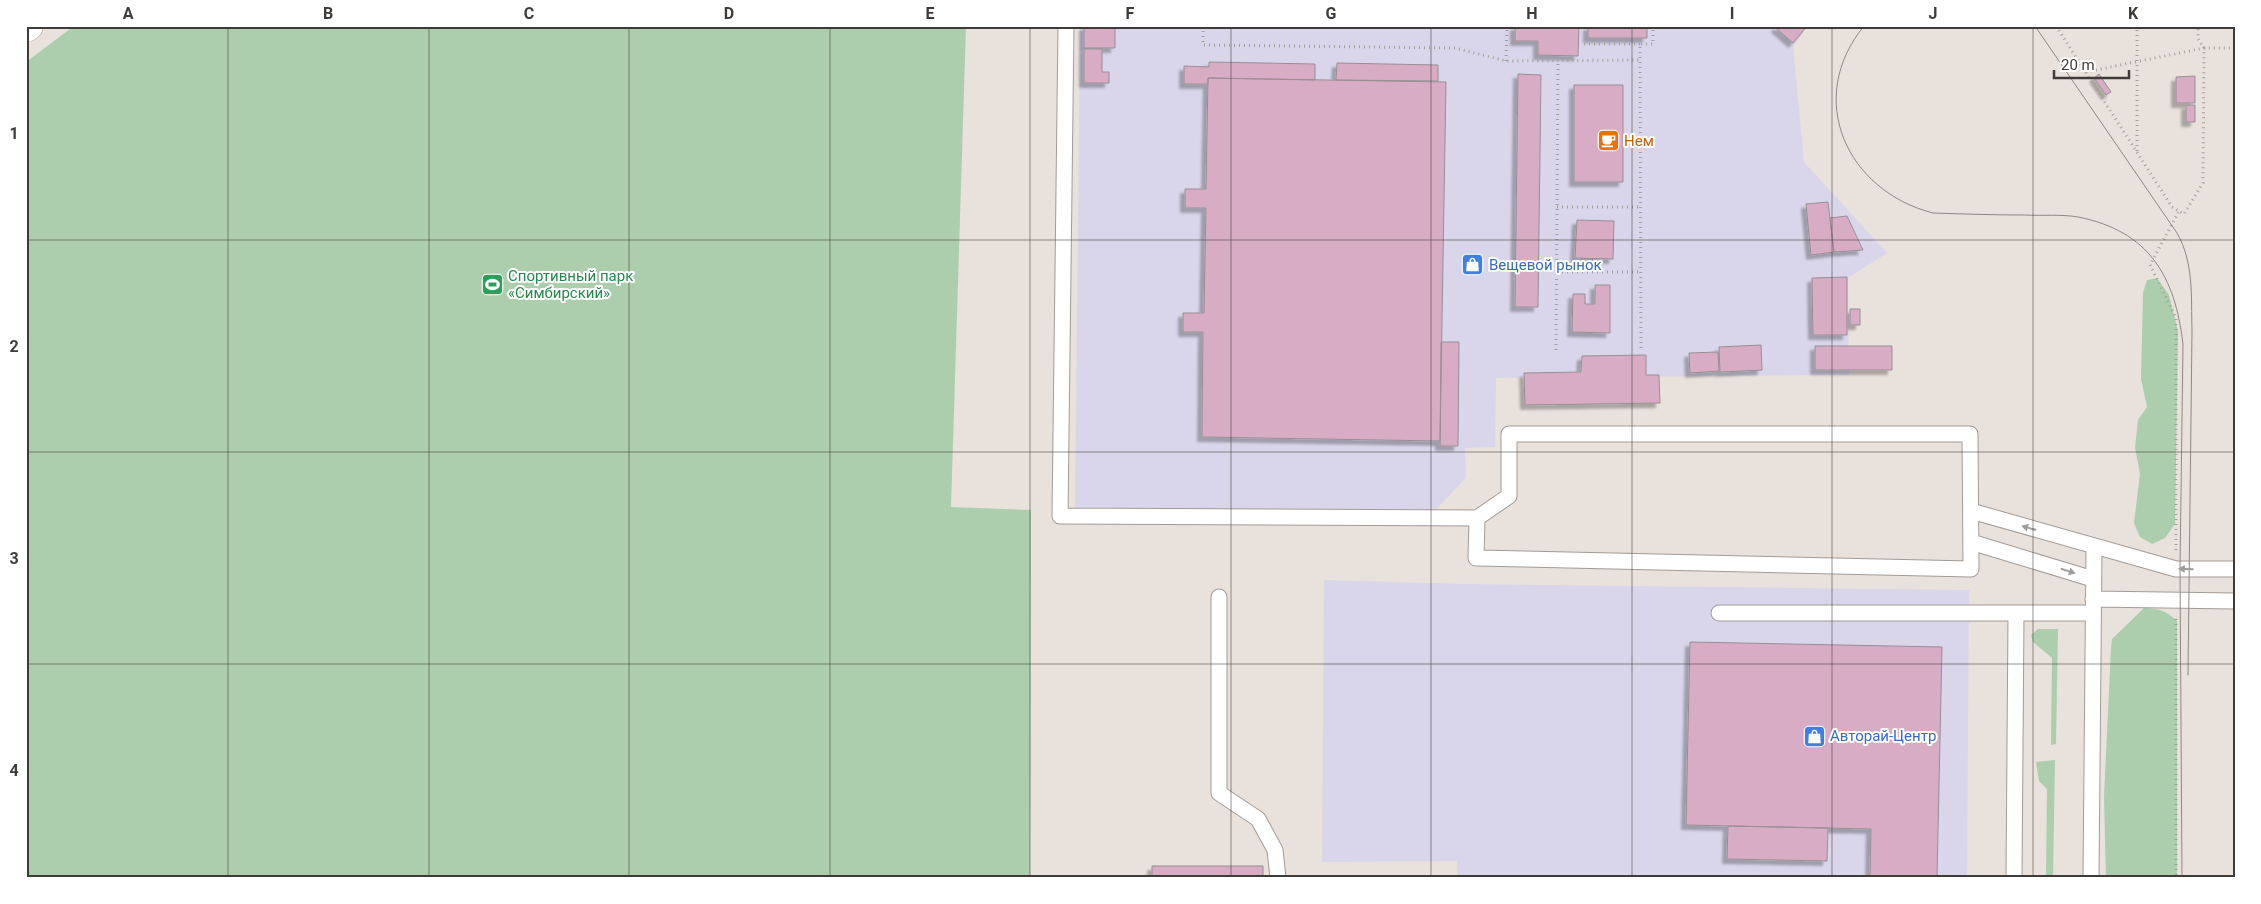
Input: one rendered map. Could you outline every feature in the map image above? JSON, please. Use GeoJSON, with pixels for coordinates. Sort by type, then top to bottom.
{"type":"FeatureCollection","features":[{"type":"Feature","properties":{"kind":"lane"},"geometry":{"type":"LineString","coordinates":[[1066,26],[1060,516],[1477,518],[1509,496],[1509,434],[1970,434],[1971,569],[1476,558],[1477,518]]}},
{"type":"Feature","properties":{"kind":"lane"},"geometry":{"type":"LineString","coordinates":[[1971,511],[2176,569],[2235,569]]}},
{"type":"Feature","properties":{"kind":"lane"},"geometry":{"type":"LineString","coordinates":[[1971,542],[2093,579]]}},
{"type":"Feature","properties":{"kind":"lane"},"geometry":{"type":"LineString","coordinates":[[2090,878],[2094,547]]}},
{"type":"Feature","properties":{"kind":"lane"},"geometry":{"type":"LineString","coordinates":[[1219,597],[1220,793],[1258,819],[1275,850],[1278,878]]}},
{"type":"Feature","properties":{"kind":"lane"},"geometry":{"type":"LineString","coordinates":[[1718,614],[2016,614],[2176,600],[2235,601]]}},
{"type":"Feature","properties":{"kind":"lane"},"geometry":{"type":"LineString","coordinates":[[2014,878],[2016,614]]}},
{"type":"Feature","properties":{"kind":"path"},"geometry":{"type":"LineString","coordinates":[[1203,26],[1202,45],[1455,48],[1506,61],[1641,60]]}},
{"type":"Feature","properties":{"kind":"path"},"geometry":{"type":"LineString","coordinates":[[1506,61],[1507,26]]}},
{"type":"Feature","properties":{"kind":"path"},"geometry":{"type":"LineString","coordinates":[[1584,44],[1653,44],[1653,26]]}},
{"type":"Feature","properties":{"kind":"path"},"geometry":{"type":"LineString","coordinates":[[2056,26],[2172,207],[2184,214],[2203,183],[2204,48],[2198,39],[2198,26]]}},
{"type":"Feature","properties":{"kind":"path"},"geometry":{"type":"LineString","coordinates":[[2137,26],[2137,152]]}},
{"type":"Feature","properties":{"kind":"path"},"geometry":{"type":"LineString","coordinates":[[1640,44],[1641,348]]}},
{"type":"Feature","properties":{"kind":"path"},"geometry":{"type":"LineString","coordinates":[[2086,72],[2204,48],[2235,48]]}},
{"type":"Feature","properties":{"kind":"path"},"geometry":{"type":"LineString","coordinates":[[1556,350],[1558,61]]}},
{"type":"Feature","properties":{"kind":"path"},"geometry":{"type":"LineString","coordinates":[[1557,207],[1641,207]]}},
{"type":"Feature","properties":{"kind":"path"},"geometry":{"type":"LineString","coordinates":[[2176,569],[2176,318],[2150,265],[2179,212]]}},
{"type":"Feature","properties":{"kind":"path"},"geometry":{"type":"LineString","coordinates":[[1557,272],[1641,272]]}},
{"type":"Feature","properties":{"kind":"path"},"geometry":{"type":"LineString","coordinates":[[2176,600],[2176,878]]}},
{"type":"Feature","properties":{"kind":"shaded area","name":"Вещевой рынок"},"geometry":{"type":"Polygon","coordinates":[[[1080,26],[1808,26],[1793,46],[1804,162],[1887,253],[1848,278],[1849,375],[1496,378],[1495,447],[1465,448],[1466,478],[1436,509],[1075,510],[1080,26]]]}},
{"type":"Feature","properties":{"kind":"shaded area"},"geometry":{"type":"Polygon","coordinates":[[[1324,580],[1464,584],[1969,590],[1967,878],[1457,878],[1457,861],[1322,862],[1324,580]]]}},
{"type":"Feature","properties":{"kind":"green space","name":"Спортивный парк «Симбирский»"},"geometry":{"type":"Polygon","coordinates":[[[74,26],[966,26],[951,507],[1031,510],[1030,878],[26,878],[26,62],[74,26]]]}},
{"type":"Feature","properties":{"kind":"green space"},"geometry":{"type":"Polygon","coordinates":[[[2157,278],[2169,295],[2178,331],[2175,524],[2165,538],[2152,544],[2140,537],[2134,523],[2140,474],[2135,448],[2138,420],[2147,407],[2141,379],[2143,293],[2147,280],[2157,278]]]}},
{"type":"Feature","properties":{"kind":"green space"},"geometry":{"type":"Polygon","coordinates":[[[2144,608],[2162,611],[2177,621],[2177,878],[2106,878],[2104,797],[2112,639],[2144,608]]]}},
{"type":"Feature","properties":{"kind":"green space"},"geometry":{"type":"Polygon","coordinates":[[[2038,629],[2058,629],[2056,744],[2051,745],[2052,658],[2033,642],[2031,635],[2038,629]]]}},
{"type":"Feature","properties":{"kind":"green space"},"geometry":{"type":"Polygon","coordinates":[[[2055,760],[2053,878],[2046,878],[2047,789],[2039,781],[2036,762],[2055,760]]]}},
{"type":"Feature","properties":{"kind":"building"},"geometry":{"type":"Polygon","coordinates":[[[1084,26],[1115,26],[1115,48],[1084,48],[1084,26]]]}},
{"type":"Feature","properties":{"kind":"building"},"geometry":{"type":"Polygon","coordinates":[[[1515,26],[1579,26],[1578,56],[1538,55],[1538,41],[1515,41],[1515,26]]]}},
{"type":"Feature","properties":{"kind":"building"},"geometry":{"type":"Polygon","coordinates":[[[1588,26],[1647,26],[1647,38],[1588,38],[1588,26]]]}},
{"type":"Feature","properties":{"kind":"building"},"geometry":{"type":"Polygon","coordinates":[[[1777,26],[1807,26],[1793,43],[1776,28],[1777,26]]]}},
{"type":"Feature","properties":{"kind":"building"},"geometry":{"type":"Polygon","coordinates":[[[1084,49],[1102,49],[1102,72],[1109,72],[1109,83],[1084,83],[1084,49]]]}},
{"type":"Feature","properties":{"kind":"building"},"geometry":{"type":"Polygon","coordinates":[[[1209,62],[1315,64],[1315,80],[1208,78],[1208,84],[1184,84],[1184,66],[1209,67],[1209,62]]]}},
{"type":"Feature","properties":{"kind":"building"},"geometry":{"type":"Polygon","coordinates":[[[1337,63],[1438,65],[1438,81],[1336,80],[1337,63]]]}},
{"type":"Feature","properties":{"kind":"building"},"geometry":{"type":"Polygon","coordinates":[[[1518,74],[1541,75],[1538,307],[1515,307],[1518,74]]]}},
{"type":"Feature","properties":{"kind":"building"},"geometry":{"type":"Polygon","coordinates":[[[2099,74],[2111,92],[2106,95],[2094,78],[2099,74]]]}},
{"type":"Feature","properties":{"kind":"building"},"geometry":{"type":"Polygon","coordinates":[[[2195,76],[2195,103],[2176,103],[2176,77],[2195,76]]]}},
{"type":"Feature","properties":{"kind":"building"},"geometry":{"type":"Polygon","coordinates":[[[1208,78],[1446,82],[1440,441],[1202,437],[1203,332],[1183,332],[1183,313],[1204,313],[1206,208],[1185,208],[1185,189],[1206,189],[1208,78]]]}},
{"type":"Feature","properties":{"kind":"building"},"geometry":{"type":"Polygon","coordinates":[[[1574,85],[1623,85],[1623,182],[1574,182],[1574,85]]]}},
{"type":"Feature","properties":{"kind":"building"},"geometry":{"type":"Polygon","coordinates":[[[2186,105],[2195,105],[2195,122],[2186,122],[2186,105]]]}},
{"type":"Feature","properties":{"kind":"building"},"geometry":{"type":"Polygon","coordinates":[[[1828,202],[1834,252],[1811,255],[1806,204],[1828,202]]]}},
{"type":"Feature","properties":{"kind":"building"},"geometry":{"type":"Polygon","coordinates":[[[1847,216],[1863,250],[1834,252],[1830,218],[1847,216]]]}},
{"type":"Feature","properties":{"kind":"building"},"geometry":{"type":"Polygon","coordinates":[[[1577,220],[1614,221],[1613,259],[1575,258],[1577,220]]]}},
{"type":"Feature","properties":{"kind":"building"},"geometry":{"type":"Polygon","coordinates":[[[1847,277],[1847,335],[1813,335],[1812,278],[1847,277]]]}},
{"type":"Feature","properties":{"kind":"building"},"geometry":{"type":"Polygon","coordinates":[[[1595,285],[1610,285],[1610,333],[1572,332],[1573,294],[1585,294],[1585,304],[1595,304],[1595,285]]]}},
{"type":"Feature","properties":{"kind":"building"},"geometry":{"type":"Polygon","coordinates":[[[1850,309],[1860,309],[1860,325],[1850,325],[1850,309]]]}},
{"type":"Feature","properties":{"kind":"building"},"geometry":{"type":"Polygon","coordinates":[[[1441,342],[1459,342],[1458,446],[1440,446],[1441,342]]]}},
{"type":"Feature","properties":{"kind":"building"},"geometry":{"type":"Polygon","coordinates":[[[1761,345],[1762,370],[1720,372],[1719,347],[1761,345]]]}},
{"type":"Feature","properties":{"kind":"building"},"geometry":{"type":"Polygon","coordinates":[[[1815,346],[1892,346],[1892,370],[1815,370],[1815,346]]]}},
{"type":"Feature","properties":{"kind":"building"},"geometry":{"type":"Polygon","coordinates":[[[1718,352],[1719,371],[1690,373],[1689,353],[1718,352]]]}},
{"type":"Feature","properties":{"kind":"building"},"geometry":{"type":"Polygon","coordinates":[[[1646,355],[1646,375],[1659,375],[1660,403],[1525,405],[1524,373],[1581,372],[1582,356],[1646,355]]]}},
{"type":"Feature","properties":{"kind":"building","name":"Авторай-Центр"},"geometry":{"type":"Polygon","coordinates":[[[1690,642],[1942,647],[1937,878],[1870,878],[1871,829],[1686,825],[1690,642]]]}},
{"type":"Feature","properties":{"kind":"building"},"geometry":{"type":"Polygon","coordinates":[[[1728,826],[1828,828],[1827,861],[1727,859],[1728,826]]]}},
{"type":"Feature","properties":{"kind":"building"},"geometry":{"type":"Polygon","coordinates":[[[1152,866],[1263,866],[1263,878],[1152,878],[1152,866]]]}},
{"type":"Feature","properties":{"kind":"tram line"},"geometry":{"type":"LineString","coordinates":[[1864,26],[1846,54],[1837,83],[1837,111],[1844,139],[1858,163],[1878,185],[1903,202],[1933,213],[2065,216],[2078,217],[2103,224],[2123,233],[2140,245],[2154,260],[2165,278],[2173,297],[2183,344],[2180,569],[2182,878]]}},
{"type":"Feature","properties":{"kind":"tram line"},"geometry":{"type":"LineString","coordinates":[[2035,26],[2177,233],[2189,268],[2192,331],[2188,675]]}},
{"type":"Feature","properties":{"kind":"place","name":"Нем"},"geometry":{"type":"Point","coordinates":[1608,141]}},
{"type":"Feature","properties":{"kind":"place","name":"Вещевой рынок"},"geometry":{"type":"Point","coordinates":[1473,265]}},
{"type":"Feature","properties":{"kind":"place","name":"Спортивный парк «Симбирский»"},"geometry":{"type":"Point","coordinates":[492,285]}},
{"type":"Feature","properties":{"kind":"place","name":"Авторай-Центр"},"geometry":{"type":"Point","coordinates":[1814,736]}}]}
